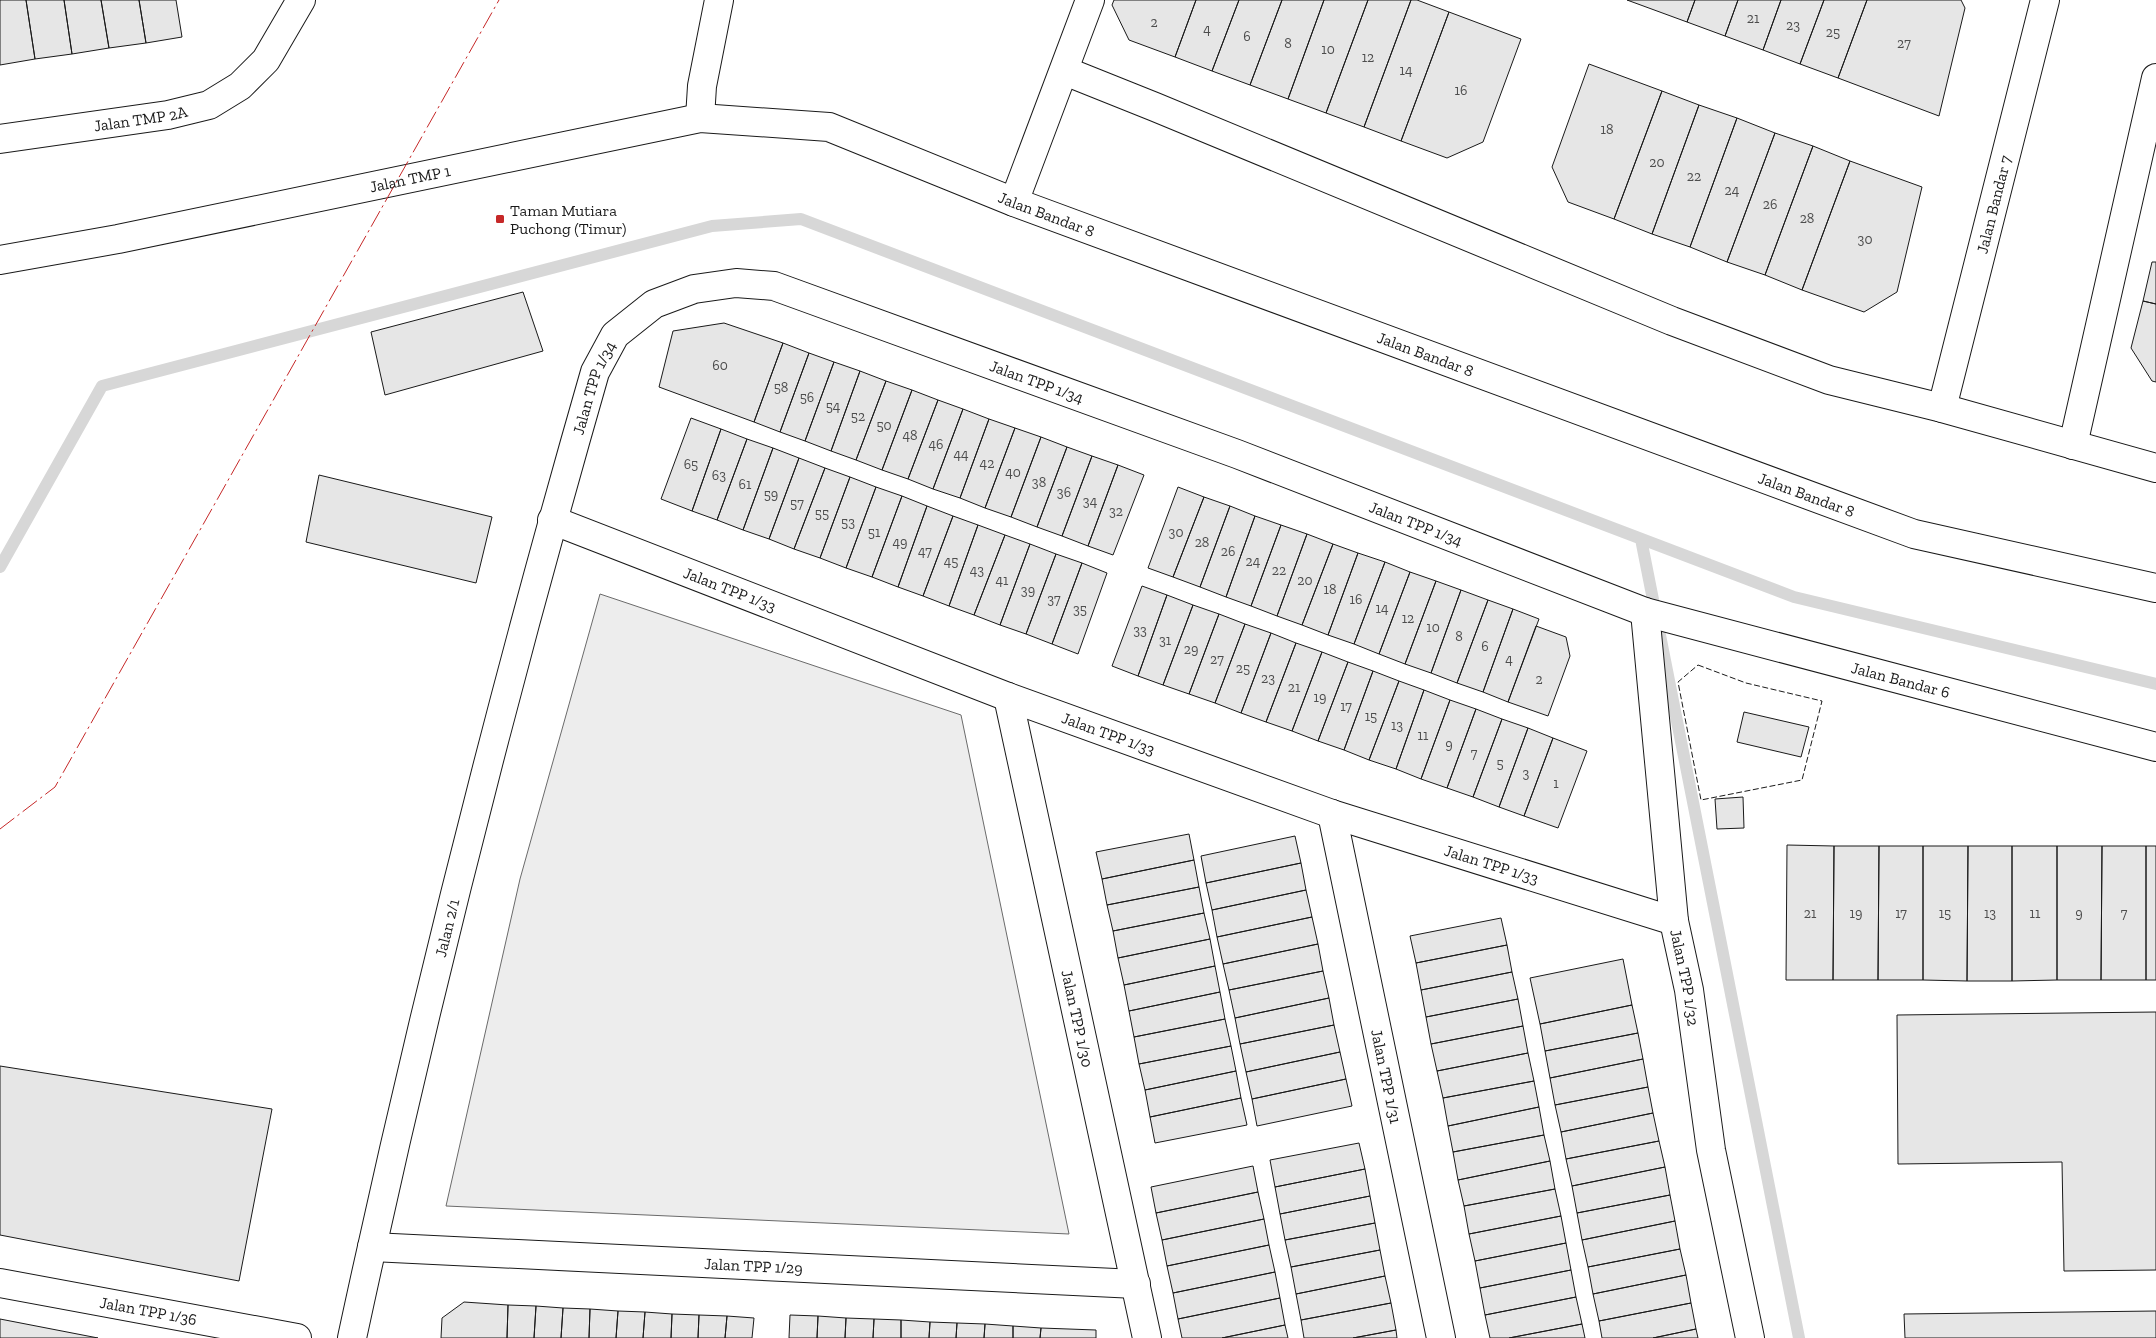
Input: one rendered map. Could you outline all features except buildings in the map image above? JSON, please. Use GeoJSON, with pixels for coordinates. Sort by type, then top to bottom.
{"type":"FeatureCollection","features":[{"type":"Feature","properties":{"kind":"street","name":"Jalan TMP 2A"},"geometry":{"type":"LineString","coordinates":[[0,140],[168,115],[209,105],[240,86],[266,60],[302,0]]}},
{"type":"Feature","properties":{"kind":"street"},"geometry":{"type":"LineString","coordinates":[[700,118],[702,86],[719,0]]}},
{"type":"Feature","properties":{"kind":"street"},"geometry":{"type":"LineString","coordinates":[[1014,202],[1065,71],[1090,0]]}},
{"type":"Feature","properties":{"kind":"street","name":"Jalan Bandar 7"},"geometry":{"type":"LineString","coordinates":[[1942,408],[2045,0]]}},
{"type":"Feature","properties":{"kind":"street"},"geometry":{"type":"LineString","coordinates":[[1065,71],[1174,114],[1672,321],[1829,380],[1942,408],[2156,468]]}},
{"type":"Feature","properties":{"kind":"street"},"geometry":{"type":"LineString","coordinates":[[2073,445],[2156,78]]}},
{"type":"Feature","properties":{"kind":"street","name":"Jalan Bandar 8"},"geometry":{"type":"LineString","coordinates":[[700,118],[829,127],[1014,202],[1914,534],[2156,588]]}},
{"type":"Feature","properties":{"kind":"street","name":"Jalan TMP 1"},"geometry":{"type":"LineString","coordinates":[[0,260],[118,239],[700,118]]}},
{"type":"Feature","properties":{"kind":"street","name":"Jalan TPP 1/34"},"geometry":{"type":"LineString","coordinates":[[552,520],[595,372],[616,335],[654,304],[694,290],[736,283],[774,286],[1236,454],[1645,612]]}},
{"type":"Feature","properties":{"kind":"street","name":"Jalan TPP 1/33"},"geometry":{"type":"LineString","coordinates":[[552,520],[1008,698],[1332,814],[1674,921]]}},
{"type":"Feature","properties":{"kind":"street","name":"Jalan 2/1"},"geometry":{"type":"LineString","coordinates":[[352,1338],[445,929],[552,520]]}},
{"type":"Feature","properties":{"kind":"street","name":"Jalan Bandar 6"},"geometry":{"type":"LineString","coordinates":[[1645,612],[2156,746]]}},
{"type":"Feature","properties":{"kind":"street","name":"Jalan TPP 1/32"},"geometry":{"type":"LineString","coordinates":[[1645,612],[1674,921],[1688,990],[1711,1150],[1750,1338]]}},
{"type":"Feature","properties":{"kind":"street","name":"Jalan TPP 1/30"},"geometry":{"type":"LineString","coordinates":[[1008,698],[1148,1338]]}},
{"type":"Feature","properties":{"kind":"street","name":"Jalan TPP 1/31"},"geometry":{"type":"LineString","coordinates":[[1332,814],[1441,1338]]}},
{"type":"Feature","properties":{"kind":"street","name":"Jalan TPP 1/29"},"geometry":{"type":"LineString","coordinates":[[372,1247],[1136,1284]]}},
{"type":"Feature","properties":{"kind":"street","name":"Jalan TPP 1/36"},"geometry":{"type":"LineString","coordinates":[[0,1283],[296,1338]]}},
{"type":"Feature","properties":{"kind":"shaded area"},"geometry":{"type":"Polygon","coordinates":[[[600,594],[961,715],[1069,1234],[446,1206],[520,879],[600,594]]]}},
{"type":"Feature","properties":{"kind":"waterway"},"geometry":{"type":"LineString","coordinates":[[0,567],[102,386],[712,226],[801,219],[1794,597],[2156,684]]}},
{"type":"Feature","properties":{"kind":"waterway"},"geometry":{"type":"LineString","coordinates":[[1641,539],[1799,1338]]}},
{"type":"Feature","properties":{"kind":"fence"},"geometry":{"type":"LineString","coordinates":[[1698,665],[1746,683],[1822,701],[1802,780],[1701,800],[1678,682],[1698,665]]}},
{"type":"Feature","properties":{"kind":"power"},"geometry":{"type":"LineString","coordinates":[[0,829],[55,787],[499,0]]}},
{"type":"Feature","properties":{"kind":"place","name":"Taman Mutiara Puchong (Timur)"},"geometry":{"type":"Point","coordinates":[500,219]}}]}
